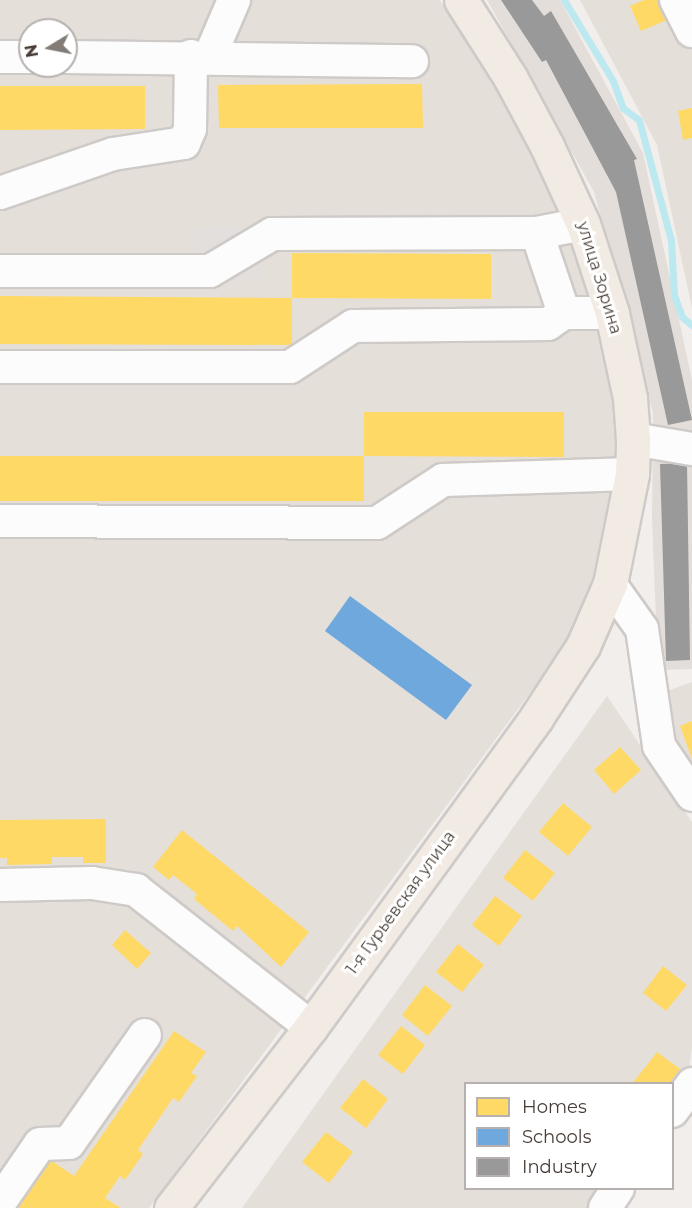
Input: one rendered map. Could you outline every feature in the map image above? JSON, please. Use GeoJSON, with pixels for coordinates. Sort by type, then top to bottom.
{"type":"FeatureCollection","features":[{"type":"Feature","properties":{"kind":"main road","name":"улица Зорина"},"geometry":{"type":"LineString","coordinates":[[461,0],[510,77],[583,224],[612,313],[630,398],[633,439],[632,474],[610,584]]}},
{"type":"Feature","properties":{"kind":"main road","name":"1-я Гурьевская улица"},"geometry":{"type":"LineString","coordinates":[[171,1208],[311,1028],[536,718],[583,646],[610,584]]}},
{"type":"Feature","properties":{"kind":"street"},"geometry":{"type":"LineString","coordinates":[[0,193],[113,154],[184,143],[190,129],[200,56],[234,0]]}},
{"type":"Feature","properties":{"kind":"street"},"geometry":{"type":"LineString","coordinates":[[676,0],[692,31]]}},
{"type":"Feature","properties":{"kind":"street"},"geometry":{"type":"LineString","coordinates":[[78,57],[200,56],[412,61]]}},
{"type":"Feature","properties":{"kind":"street"},"geometry":{"type":"LineString","coordinates":[[0,57],[18,57]]}},
{"type":"Feature","properties":{"kind":"street"},"geometry":{"type":"LineString","coordinates":[[0,271],[210,271],[272,234],[537,233],[583,224]]}},
{"type":"Feature","properties":{"kind":"street"},"geometry":{"type":"LineString","coordinates":[[537,233],[564,313]]}},
{"type":"Feature","properties":{"kind":"street"},"geometry":{"type":"LineString","coordinates":[[0,367],[290,367],[352,326],[548,324],[564,313],[612,313]]}},
{"type":"Feature","properties":{"kind":"street"},"geometry":{"type":"LineString","coordinates":[[633,439],[689,449]]}},
{"type":"Feature","properties":{"kind":"street"},"geometry":{"type":"LineString","coordinates":[[0,521],[377,523],[443,480],[632,474]]}},
{"type":"Feature","properties":{"kind":"street"},"geometry":{"type":"LineString","coordinates":[[610,584],[642,629],[659,746],[692,795]]}},
{"type":"Feature","properties":{"kind":"street"},"geometry":{"type":"LineString","coordinates":[[0,885],[92,883],[136,890],[311,1028]]}},
{"type":"Feature","properties":{"kind":"street"},"geometry":{"type":"LineString","coordinates":[[0,1202],[40,1144],[69,1143],[146,1035]]}},
{"type":"Feature","properties":{"kind":"street"},"geometry":{"type":"LineString","coordinates":[[674,1109],[692,1084]]}},
{"type":"Feature","properties":{"kind":"street"},"geometry":{"type":"LineString","coordinates":[[605,1208],[617,1190]]}},
{"type":"Feature","properties":{"kind":"shaded area"},"geometry":{"type":"Polygon","coordinates":[[[0,0],[439,0],[468,33],[555,192],[610,345],[618,486],[586,617],[149,1208],[0,1208],[0,0]]]}},
{"type":"Feature","properties":{"kind":"shaded area"},"geometry":{"type":"Polygon","coordinates":[[[487,0],[560,0],[643,153],[692,380],[692,669],[658,670],[652,519],[653,413],[594,192],[487,0]]]}},
{"type":"Feature","properties":{"kind":"shaded area"},"geometry":{"type":"Polygon","coordinates":[[[580,0],[669,0],[692,51],[692,308],[657,145],[580,0]]]}},
{"type":"Feature","properties":{"kind":"shaded area"},"geometry":{"type":"Polygon","coordinates":[[[255,226],[193,263],[193,227],[255,226]]]}},
{"type":"Feature","properties":{"kind":"shaded area"},"geometry":{"type":"Polygon","coordinates":[[[264,252],[265,279],[221,281],[264,252]]]}},
{"type":"Feature","properties":{"kind":"shaded area"},"geometry":{"type":"Polygon","coordinates":[[[692,682],[692,778],[669,744],[667,691],[692,682]]]}},
{"type":"Feature","properties":{"kind":"shaded area"},"geometry":{"type":"Polygon","coordinates":[[[607,696],[692,822],[692,1048],[688,1075],[674,1096],[674,1082],[464,1082],[464,1190],[610,1190],[598,1208],[242,1208],[607,696]]]}},
{"type":"Feature","properties":{"kind":"building: Homes"},"geometry":{"type":"Polygon","coordinates":[[[644,0],[660,0],[669,19],[641,31],[630,6],[644,0]]]}},
{"type":"Feature","properties":{"kind":"building: Homes"},"geometry":{"type":"Polygon","coordinates":[[[422,84],[423,128],[219,128],[218,85],[422,84]]]}},
{"type":"Feature","properties":{"kind":"building: Homes"},"geometry":{"type":"Polygon","coordinates":[[[0,86],[145,86],[145,129],[0,130],[0,86]]]}},
{"type":"Feature","properties":{"kind":"building: Homes"},"geometry":{"type":"Polygon","coordinates":[[[692,108],[692,138],[683,140],[678,111],[692,108]]]}},
{"type":"Feature","properties":{"kind":"building: Homes"},"geometry":{"type":"Polygon","coordinates":[[[292,253],[491,254],[491,299],[292,298],[292,253]]]}},
{"type":"Feature","properties":{"kind":"building: Homes"},"geometry":{"type":"Polygon","coordinates":[[[0,296],[292,298],[292,345],[0,344],[0,296]]]}},
{"type":"Feature","properties":{"kind":"building: Homes"},"geometry":{"type":"Polygon","coordinates":[[[364,412],[564,412],[564,457],[364,456],[364,412]]]}},
{"type":"Feature","properties":{"kind":"building: Homes"},"geometry":{"type":"Polygon","coordinates":[[[0,456],[364,456],[364,501],[0,501],[0,456]]]}},
{"type":"Feature","properties":{"kind":"building: Homes"},"geometry":{"type":"Polygon","coordinates":[[[692,721],[692,759],[680,726],[692,721]]]}},
{"type":"Feature","properties":{"kind":"building: Homes"},"geometry":{"type":"Polygon","coordinates":[[[620,747],[641,770],[614,794],[594,770],[620,747]]]}},
{"type":"Feature","properties":{"kind":"building: Homes"},"geometry":{"type":"Polygon","coordinates":[[[563,803],[592,827],[568,856],[539,832],[563,803]]]}},
{"type":"Feature","properties":{"kind":"building: Homes"},"geometry":{"type":"Polygon","coordinates":[[[106,819],[106,863],[83,863],[83,857],[52,857],[52,864],[7,865],[7,858],[0,858],[0,820],[106,819]]]}},
{"type":"Feature","properties":{"kind":"building: Homes"},"geometry":{"type":"Polygon","coordinates":[[[182,830],[309,932],[281,967],[237,926],[233,931],[194,899],[197,894],[173,875],[169,880],[153,867],[182,830]]]}},
{"type":"Feature","properties":{"kind":"building: Homes"},"geometry":{"type":"Polygon","coordinates":[[[525,850],[555,873],[533,901],[503,878],[525,850]]]}},
{"type":"Feature","properties":{"kind":"building: Homes"},"geometry":{"type":"Polygon","coordinates":[[[495,896],[522,916],[499,946],[472,925],[495,896]]]}},
{"type":"Feature","properties":{"kind":"building: Homes"},"geometry":{"type":"Polygon","coordinates":[[[125,930],[151,953],[137,969],[112,945],[125,930]]]}},
{"type":"Feature","properties":{"kind":"building: Homes"},"geometry":{"type":"Polygon","coordinates":[[[458,944],[484,965],[462,992],[436,972],[458,944]]]}},
{"type":"Feature","properties":{"kind":"building: Homes"},"geometry":{"type":"Polygon","coordinates":[[[663,966],[687,985],[666,1011],[643,993],[663,966]]]}},
{"type":"Feature","properties":{"kind":"building: Homes"},"geometry":{"type":"Polygon","coordinates":[[[425,985],[452,1006],[428,1036],[402,1015],[425,985]]]}},
{"type":"Feature","properties":{"kind":"building: Homes"},"geometry":{"type":"Polygon","coordinates":[[[401,1026],[425,1045],[403,1074],[378,1055],[401,1026]]]}},
{"type":"Feature","properties":{"kind":"building: Homes"},"geometry":{"type":"Polygon","coordinates":[[[174,1031],[206,1052],[191,1073],[197,1076],[179,1102],[173,1098],[138,1150],[143,1154],[125,1180],[120,1176],[105,1198],[121,1208],[14,1208],[36,1168],[41,1171],[49,1159],[74,1176],[174,1031]]]}},
{"type":"Feature","properties":{"kind":"building: Homes"},"geometry":{"type":"Polygon","coordinates":[[[657,1052],[680,1069],[670,1082],[634,1082],[657,1052]]]}},
{"type":"Feature","properties":{"kind":"building: Homes"},"geometry":{"type":"Polygon","coordinates":[[[363,1079],[388,1099],[366,1128],[340,1108],[363,1079]]]}},
{"type":"Feature","properties":{"kind":"building: Homes"},"geometry":{"type":"Polygon","coordinates":[[[326,1132],[353,1152],[329,1183],[302,1162],[326,1132]]]}},
{"type":"Feature","properties":{"kind":"building: Schools"},"geometry":{"type":"Polygon","coordinates":[[[350,596],[472,685],[446,720],[325,631],[350,596]]]}},
{"type":"Feature","properties":{"kind":"building: Industry"},"geometry":{"type":"Polygon","coordinates":[[[501,0],[532,0],[544,16],[551,11],[637,159],[634,160],[692,420],[668,425],[616,192],[546,60],[542,62],[501,0]]]}},
{"type":"Feature","properties":{"kind":"building: Industry"},"geometry":{"type":"Polygon","coordinates":[[[687,463],[690,660],[666,661],[660,464],[687,463]]]}},
{"type":"Feature","properties":{"kind":"waterway"},"geometry":{"type":"LineString","coordinates":[[564,0],[613,81],[623,108],[639,120],[671,240],[674,295],[682,317],[692,325]]}}]}
